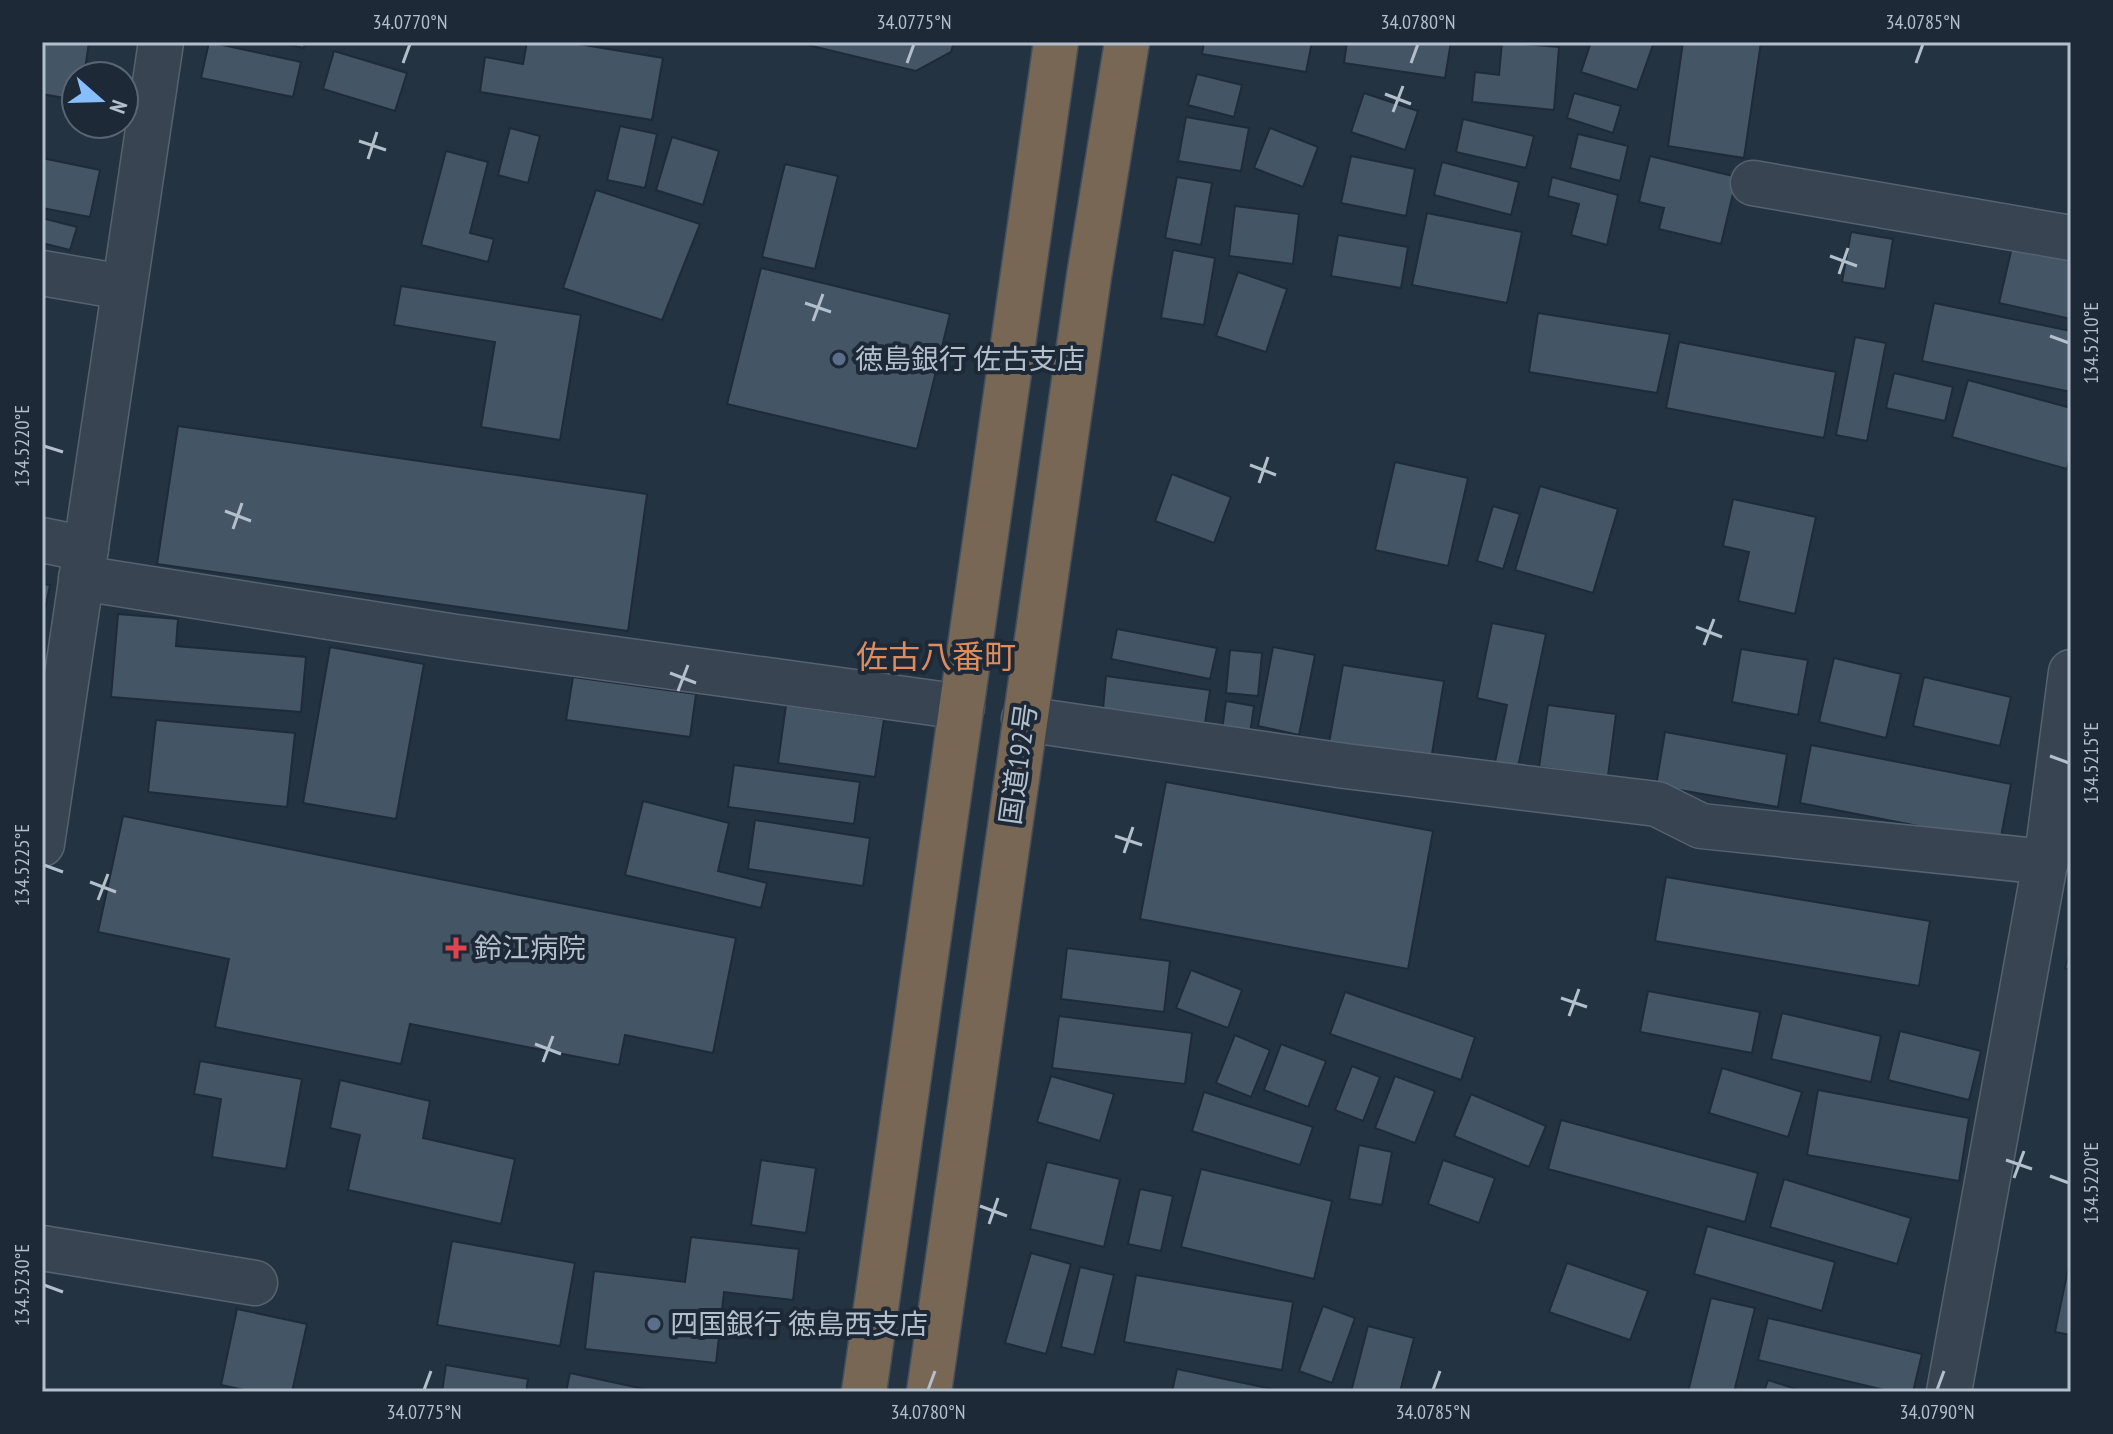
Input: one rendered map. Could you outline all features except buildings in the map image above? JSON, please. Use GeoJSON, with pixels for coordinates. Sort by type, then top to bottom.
{"type":"FeatureCollection","features":[{"type":"Feature","properties":{"kind":"highway"},"geometry":{"type":"LineString","coordinates":[[864,1392],[1056,42]]}},
{"type":"Feature","properties":{"kind":"highway","name":"国道192号"},"geometry":{"type":"LineString","coordinates":[[929,1392],[1086,292],[1127,42]]}},
{"type":"Feature","properties":{"kind":"street"},"geometry":{"type":"LineString","coordinates":[[42,843],[161,42]]}},
{"type":"Feature","properties":{"kind":"street"},"geometry":{"type":"LineString","coordinates":[[1753,183],[2071,238]]}},
{"type":"Feature","properties":{"kind":"street"},"geometry":{"type":"LineString","coordinates":[[42,273],[123,287]]}},
{"type":"Feature","properties":{"kind":"street"},"geometry":{"type":"LineString","coordinates":[[42,540],[83,564],[456,637],[962,707]]}},
{"type":"Feature","properties":{"kind":"street"},"geometry":{"type":"LineString","coordinates":[[1949,1392],[2055,849],[2071,672]]}},
{"type":"Feature","properties":{"kind":"street"},"geometry":{"type":"LineString","coordinates":[[1024,719],[1345,766],[1657,804],[1701,826],[2055,849]]}},
{"type":"Feature","properties":{"kind":"street"},"geometry":{"type":"LineString","coordinates":[[42,1248],[255,1283]]}},
{"type":"Feature","properties":{"kind":"place","name":"徳島銀行 佐古支店"},"geometry":{"type":"Point","coordinates":[839,359]}},
{"type":"Feature","properties":{"kind":"place","name":"鈴江病院"},"geometry":{"type":"Point","coordinates":[456,948]}},
{"type":"Feature","properties":{"kind":"place","name":"四国銀行 徳島西支店"},"geometry":{"type":"Point","coordinates":[654,1324]}},
{"type":"Feature","properties":{"kind":"district","name":"佐古八番町"},"geometry":{"type":"Point","coordinates":[936,657]}}]}
